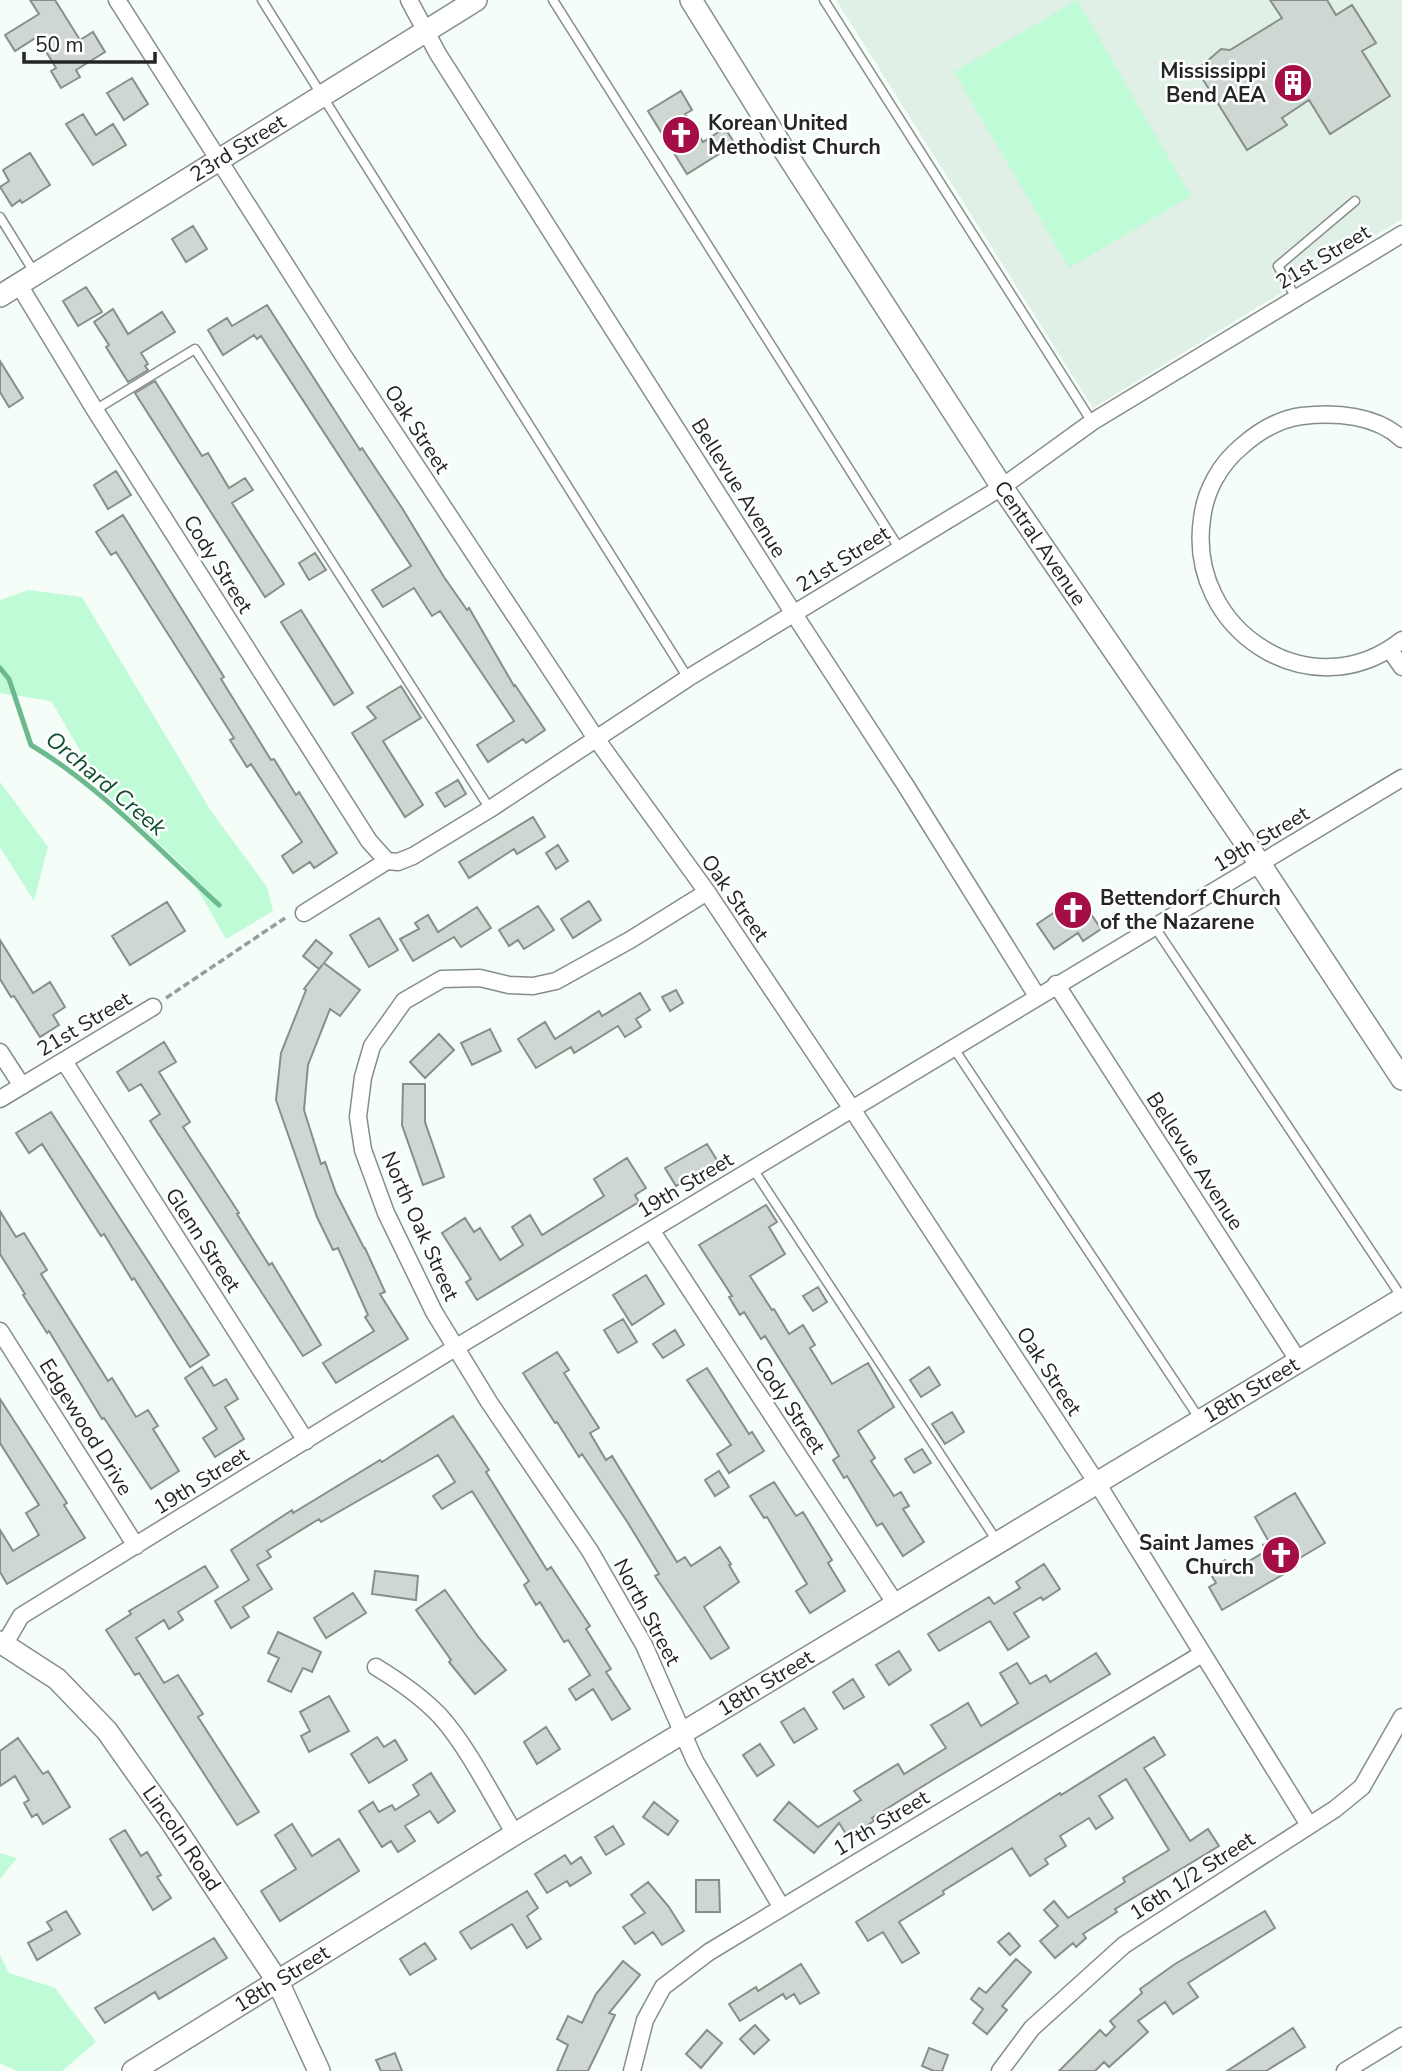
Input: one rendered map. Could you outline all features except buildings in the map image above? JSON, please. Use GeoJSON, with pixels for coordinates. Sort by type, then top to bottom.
{"type":"FeatureCollection","features":[{"type":"Feature","properties":{"kind":"street","name":"Oak Street"},"geometry":{"type":"LineString","coordinates":[[117,0],[343,355],[597,740],[707,892],[1097,1483],[1309,1825]]}},
{"type":"Feature","properties":{"kind":"street","name":"Bellevue Avenue"},"geometry":{"type":"LineString","coordinates":[[409,0],[426,32],[1037,996]]}},
{"type":"Feature","properties":{"kind":"street","name":"23rd Street"},"geometry":{"type":"LineString","coordinates":[[0,296],[476,0]]}},
{"type":"Feature","properties":{"kind":"street","name":"Central Avenue"},"geometry":{"type":"LineString","coordinates":[[691,0],[784,150],[1002,487],[1260,864],[1402,1079]]}},
{"type":"Feature","properties":{"kind":"street","name":"21st Street"},"geometry":{"type":"LineString","coordinates":[[304,913],[387,861],[398,862],[413,856],[490,809],[688,678],[1002,487],[1091,422],[1402,234]]}},
{"type":"Feature","properties":{"kind":"street","name":"Cody Street"},"geometry":{"type":"LineString","coordinates":[[27,279],[95,410],[369,841],[387,861]]}},
{"type":"Feature","properties":{"kind":"street"},"geometry":{"type":"LineString","coordinates":[[1402,439],[1364,418],[1328,412],[1292,417],[1259,432],[1231,455],[1214,479],[1203,507],[1199,537],[1202,566],[1212,595],[1228,620],[1249,640],[1275,656],[1303,664],[1333,667],[1362,662],[1396,645],[1402,667]]}},
{"type":"Feature","properties":{"kind":"street","name":"19th Street"},"geometry":{"type":"LineString","coordinates":[[2,1643],[21,1616],[455,1348],[1402,778]]}},
{"type":"Feature","properties":{"kind":"street","name":"North Oak Street"},"geometry":{"type":"LineString","coordinates":[[455,1348],[434,1312],[386,1213],[363,1150],[358,1117],[363,1077],[372,1046],[404,1001],[442,979],[480,978],[509,985],[533,986],[556,981],[630,940],[707,892]]}},
{"type":"Feature","properties":{"kind":"street","name":"Bellevue Avenue"},"geometry":{"type":"LineString","coordinates":[[1056,984],[1298,1360]]}},
{"type":"Feature","properties":{"kind":"street","name":"21st Street"},"geometry":{"type":"LineString","coordinates":[[0,1099],[153,1007]]}},
{"type":"Feature","properties":{"kind":"street"},"geometry":{"type":"LineString","coordinates":[[0,1052],[22,1086]]}},
{"type":"Feature","properties":{"kind":"street","name":"Glenn Street"},"geometry":{"type":"LineString","coordinates":[[64,1061],[306,1441]]}},
{"type":"Feature","properties":{"kind":"street","name":"Cody Street"},"geometry":{"type":"LineString","coordinates":[[651,1230],[895,1603]]}},
{"type":"Feature","properties":{"kind":"street","name":"18th Street"},"geometry":{"type":"LineString","coordinates":[[133,2071],[515,1834],[1402,1298]]}},
{"type":"Feature","properties":{"kind":"street","name":"Edgewood Drive"},"geometry":{"type":"LineString","coordinates":[[0,1331],[136,1546]]}},
{"type":"Feature","properties":{"kind":"street","name":"North Street"},"geometry":{"type":"LineString","coordinates":[[455,1348],[590,1551],[644,1645],[695,1761],[782,1908]]}},
{"type":"Feature","properties":{"kind":"street","name":"Lincoln Road"},"geometry":{"type":"LineString","coordinates":[[2,1643],[57,1679],[107,1731],[278,1982],[319,2071]]}},
{"type":"Feature","properties":{"kind":"street","name":"17th Street"},"geometry":{"type":"LineString","coordinates":[[632,2071],[645,2020],[663,1987],[709,1952],[1202,1654]]}},
{"type":"Feature","properties":{"kind":"street"},"geometry":{"type":"LineString","coordinates":[[376,1667],[409,1688],[441,1717],[515,1834]]}},
{"type":"Feature","properties":{"kind":"street","name":"16th 1/2 Street"},"geometry":{"type":"LineString","coordinates":[[1000,2071],[1032,2028],[1124,1945],[1335,1809],[1362,1787],[1402,1717]]}},
{"type":"Feature","properties":{"kind":"street"},"geometry":{"type":"LineString","coordinates":[[1345,2071],[1402,2036]]}},
{"type":"Feature","properties":{"kind":"lane"},"geometry":{"type":"LineString","coordinates":[[262,0],[688,678]]}},
{"type":"Feature","properties":{"kind":"lane"},"geometry":{"type":"LineString","coordinates":[[553,0],[899,548]]}},
{"type":"Feature","properties":{"kind":"lane"},"geometry":{"type":"LineString","coordinates":[[824,0],[1091,422]]}},
{"type":"Feature","properties":{"kind":"lane"},"geometry":{"type":"LineString","coordinates":[[1296,298],[1278,266],[1355,201]]}},
{"type":"Feature","properties":{"kind":"lane"},"geometry":{"type":"LineString","coordinates":[[0,218],[27,279]]}},
{"type":"Feature","properties":{"kind":"lane"},"geometry":{"type":"LineString","coordinates":[[95,410],[195,349],[490,809]]}},
{"type":"Feature","properties":{"kind":"lane"},"geometry":{"type":"LineString","coordinates":[[1154,926],[1402,1298]]}},
{"type":"Feature","properties":{"kind":"lane"},"geometry":{"type":"LineString","coordinates":[[953,1047],[1200,1421]]}},
{"type":"Feature","properties":{"kind":"lane"},"geometry":{"type":"LineString","coordinates":[[752,1169],[997,1541]]}},
{"type":"Feature","properties":{"kind":"path"},"geometry":{"type":"LineString","coordinates":[[153,1007],[284,917],[304,913]]}},
{"type":"Feature","properties":{"kind":"shaded area"},"geometry":{"type":"Polygon","coordinates":[[[836,0],[1402,0],[1402,219],[1093,408],[836,0]]]}},
{"type":"Feature","properties":{"kind":"green space"},"geometry":{"type":"Polygon","coordinates":[[[1077,0],[1191,196],[1069,268],[954,72],[1077,0]]]}},
{"type":"Feature","properties":{"kind":"green space"},"geometry":{"type":"Polygon","coordinates":[[[28,590],[82,597],[211,811],[267,887],[273,911],[226,939],[186,869],[106,794],[51,701],[0,693],[0,600],[28,590]]]}},
{"type":"Feature","properties":{"kind":"green space"},"geometry":{"type":"Polygon","coordinates":[[[0,782],[48,847],[34,901],[0,847],[0,782]]]}},
{"type":"Feature","properties":{"kind":"green space"},"geometry":{"type":"Polygon","coordinates":[[[0,1853],[17,1858],[0,1879],[0,1853]]]}},
{"type":"Feature","properties":{"kind":"green space"},"geometry":{"type":"Polygon","coordinates":[[[0,1955],[9,1973],[55,1988],[96,2042],[62,2071],[17,2071],[0,2063],[0,1955]]]}},
{"type":"Feature","properties":{"kind":"waterway","name":"Orchard Creek"},"geometry":{"type":"LineString","coordinates":[[0,668],[9,679],[31,745],[105,800],[219,905]]}},
{"type":"Feature","properties":{"kind":"place","name":"Mississippi Bend AEA"},"geometry":{"type":"Point","coordinates":[1293,83]}},
{"type":"Feature","properties":{"kind":"place","name":"Korean United Methodist Church"},"geometry":{"type":"Point","coordinates":[681,135]}},
{"type":"Feature","properties":{"kind":"place","name":"Bettendorf Church of the Nazarene"},"geometry":{"type":"Point","coordinates":[1073,910]}},
{"type":"Feature","properties":{"kind":"place","name":"Saint James Church"},"geometry":{"type":"Point","coordinates":[1281,1555]}}]}
